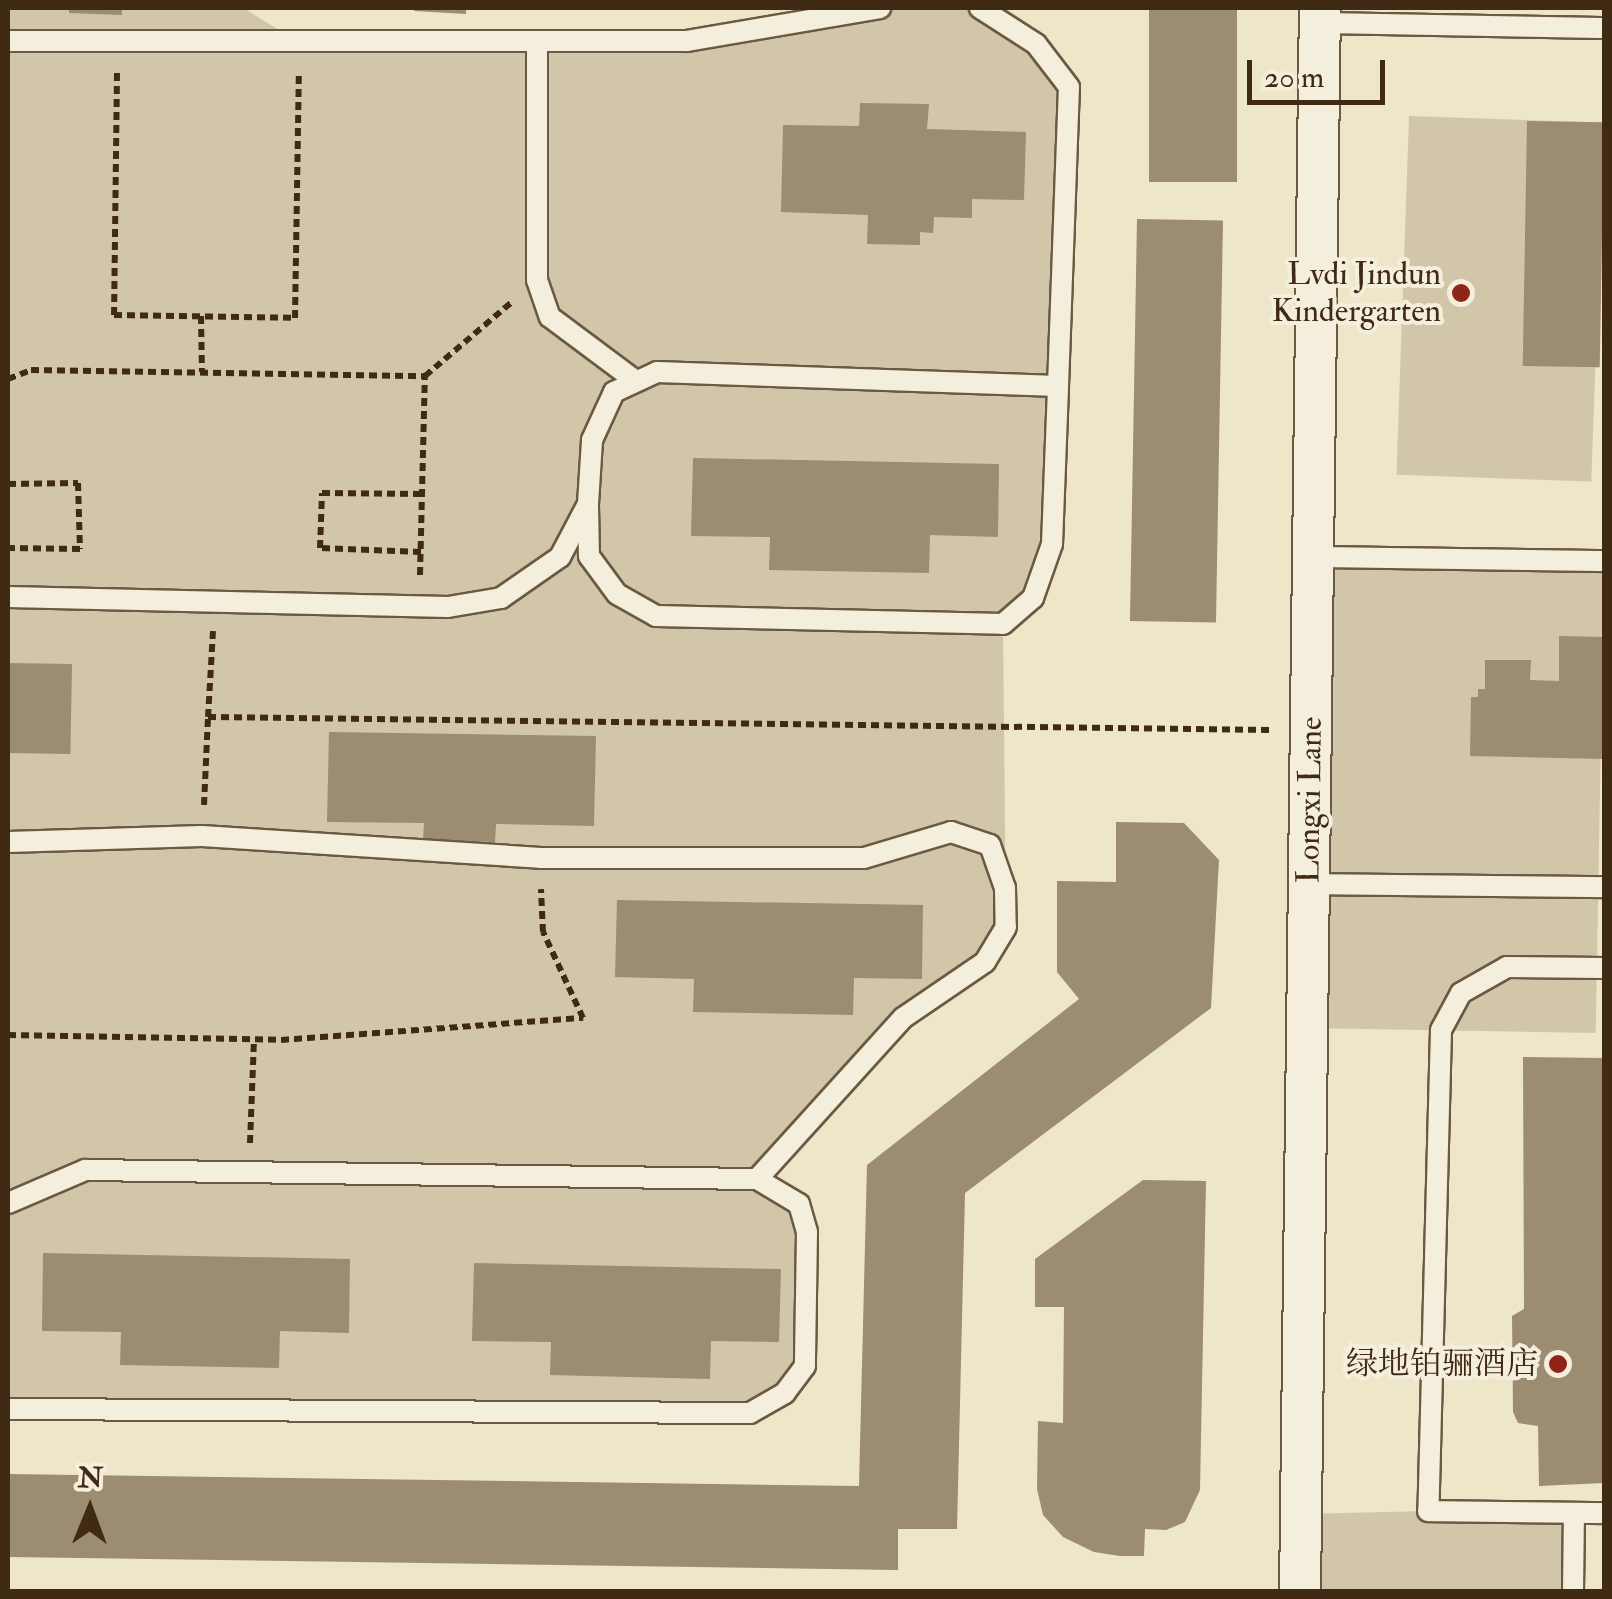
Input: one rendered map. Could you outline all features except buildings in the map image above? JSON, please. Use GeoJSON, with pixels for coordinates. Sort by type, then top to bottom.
{"type":"FeatureCollection","features":[{"type":"Feature","properties":{"kind":"street","name":"Longxi Lane"},"geometry":{"type":"LineString","coordinates":[[1300,1592],[1320,15]]}},
{"type":"Feature","properties":{"kind":"lane"},"geometry":{"type":"LineString","coordinates":[[8,41],[688,42],[880,8]]}},
{"type":"Feature","properties":{"kind":"lane"},"geometry":{"type":"LineString","coordinates":[[980,8],[1036,44],[1069,86],[1058,386],[1052,544],[1033,598],[1002,624],[656,616],[617,594],[589,556],[592,440],[614,392],[658,372],[1058,386]]}},
{"type":"Feature","properties":{"kind":"lane"},"geometry":{"type":"LineString","coordinates":[[1320,15],[1604,28]]}},
{"type":"Feature","properties":{"kind":"lane"},"geometry":{"type":"LineString","coordinates":[[537,42],[537,280],[550,317],[636,381]]}},
{"type":"Feature","properties":{"kind":"lane"},"geometry":{"type":"LineString","coordinates":[[8,597],[420,606],[501,598],[560,558],[588,504]]}},
{"type":"Feature","properties":{"kind":"lane"},"geometry":{"type":"LineString","coordinates":[[1314,558],[1604,560]]}},
{"type":"Feature","properties":{"kind":"lane"},"geometry":{"type":"LineString","coordinates":[[8,842],[202,836],[540,858],[864,858],[950,832],[990,845],[1005,888],[1006,927],[985,962],[903,1018],[757,1179]]}},
{"type":"Feature","properties":{"kind":"lane"},"geometry":{"type":"LineString","coordinates":[[1309,884],[1604,887]]}},
{"type":"Feature","properties":{"kind":"lane"},"geometry":{"type":"LineString","coordinates":[[1604,968],[1506,967],[1461,993],[1441,1030],[1428,1511],[1604,1513]]}},
{"type":"Feature","properties":{"kind":"lane"},"geometry":{"type":"LineString","coordinates":[[8,1203],[85,1170],[757,1179],[799,1204],[807,1232],[805,1366],[785,1393],[750,1413],[8,1409]]}},
{"type":"Feature","properties":{"kind":"lane"},"geometry":{"type":"LineString","coordinates":[[1572,1592],[1574,1513]]}},
{"type":"Feature","properties":{"kind":"path"},"geometry":{"type":"LineString","coordinates":[[118,42],[114,315],[295,318],[299,42]]}},
{"type":"Feature","properties":{"kind":"path"},"geometry":{"type":"LineString","coordinates":[[8,379],[31,370],[425,376],[537,280]]}},
{"type":"Feature","properties":{"kind":"path"},"geometry":{"type":"LineString","coordinates":[[201,316],[202,372]]}},
{"type":"Feature","properties":{"kind":"path"},"geometry":{"type":"LineString","coordinates":[[420,606],[425,376]]}},
{"type":"Feature","properties":{"kind":"path"},"geometry":{"type":"LineString","coordinates":[[8,484],[78,483],[80,549],[8,548]]}},
{"type":"Feature","properties":{"kind":"path"},"geometry":{"type":"LineString","coordinates":[[420,552],[320,548],[322,492],[422,494]]}},
{"type":"Feature","properties":{"kind":"path"},"geometry":{"type":"LineString","coordinates":[[202,836],[215,601]]}},
{"type":"Feature","properties":{"kind":"path"},"geometry":{"type":"LineString","coordinates":[[208,716],[1311,730]]}},
{"type":"Feature","properties":{"kind":"path"},"geometry":{"type":"LineString","coordinates":[[8,1035],[254,1040],[582,1018],[543,932],[540,858]]}},
{"type":"Feature","properties":{"kind":"path"},"geometry":{"type":"LineString","coordinates":[[249,1172],[254,1040]]}},
{"type":"Feature","properties":{"kind":"shaded area"},"geometry":{"type":"Polygon","coordinates":[[[8,8],[243,8],[299,42],[687,41],[880,8],[980,8],[1069,87],[1052,544],[1033,598],[1003,624],[1006,927],[985,962],[903,1018],[758,1179],[799,1204],[805,1366],[750,1413],[8,1409],[8,8]]]}},
{"type":"Feature","properties":{"kind":"shaded area"},"geometry":{"type":"Polygon","coordinates":[[[1409,116],[1604,123],[1591,482],[1396,475],[1409,116]]]}},
{"type":"Feature","properties":{"kind":"shaded area"},"geometry":{"type":"Polygon","coordinates":[[[1313,557],[1604,562],[1596,1033],[1305,1028],[1313,557]]]}},
{"type":"Feature","properties":{"kind":"shaded area"},"geometry":{"type":"Polygon","coordinates":[[[1574,1513],[1573,1591],[1300,1592],[1301,1514],[1574,1513]]]}},
{"type":"Feature","properties":{"kind":"place","name":"Lvdi Jindun Kindergarten"},"geometry":{"type":"Point","coordinates":[1461,293]}},
{"type":"Feature","properties":{"kind":"place","name":"绿地铂骊酒店"},"geometry":{"type":"Point","coordinates":[1558,1364]}}]}
